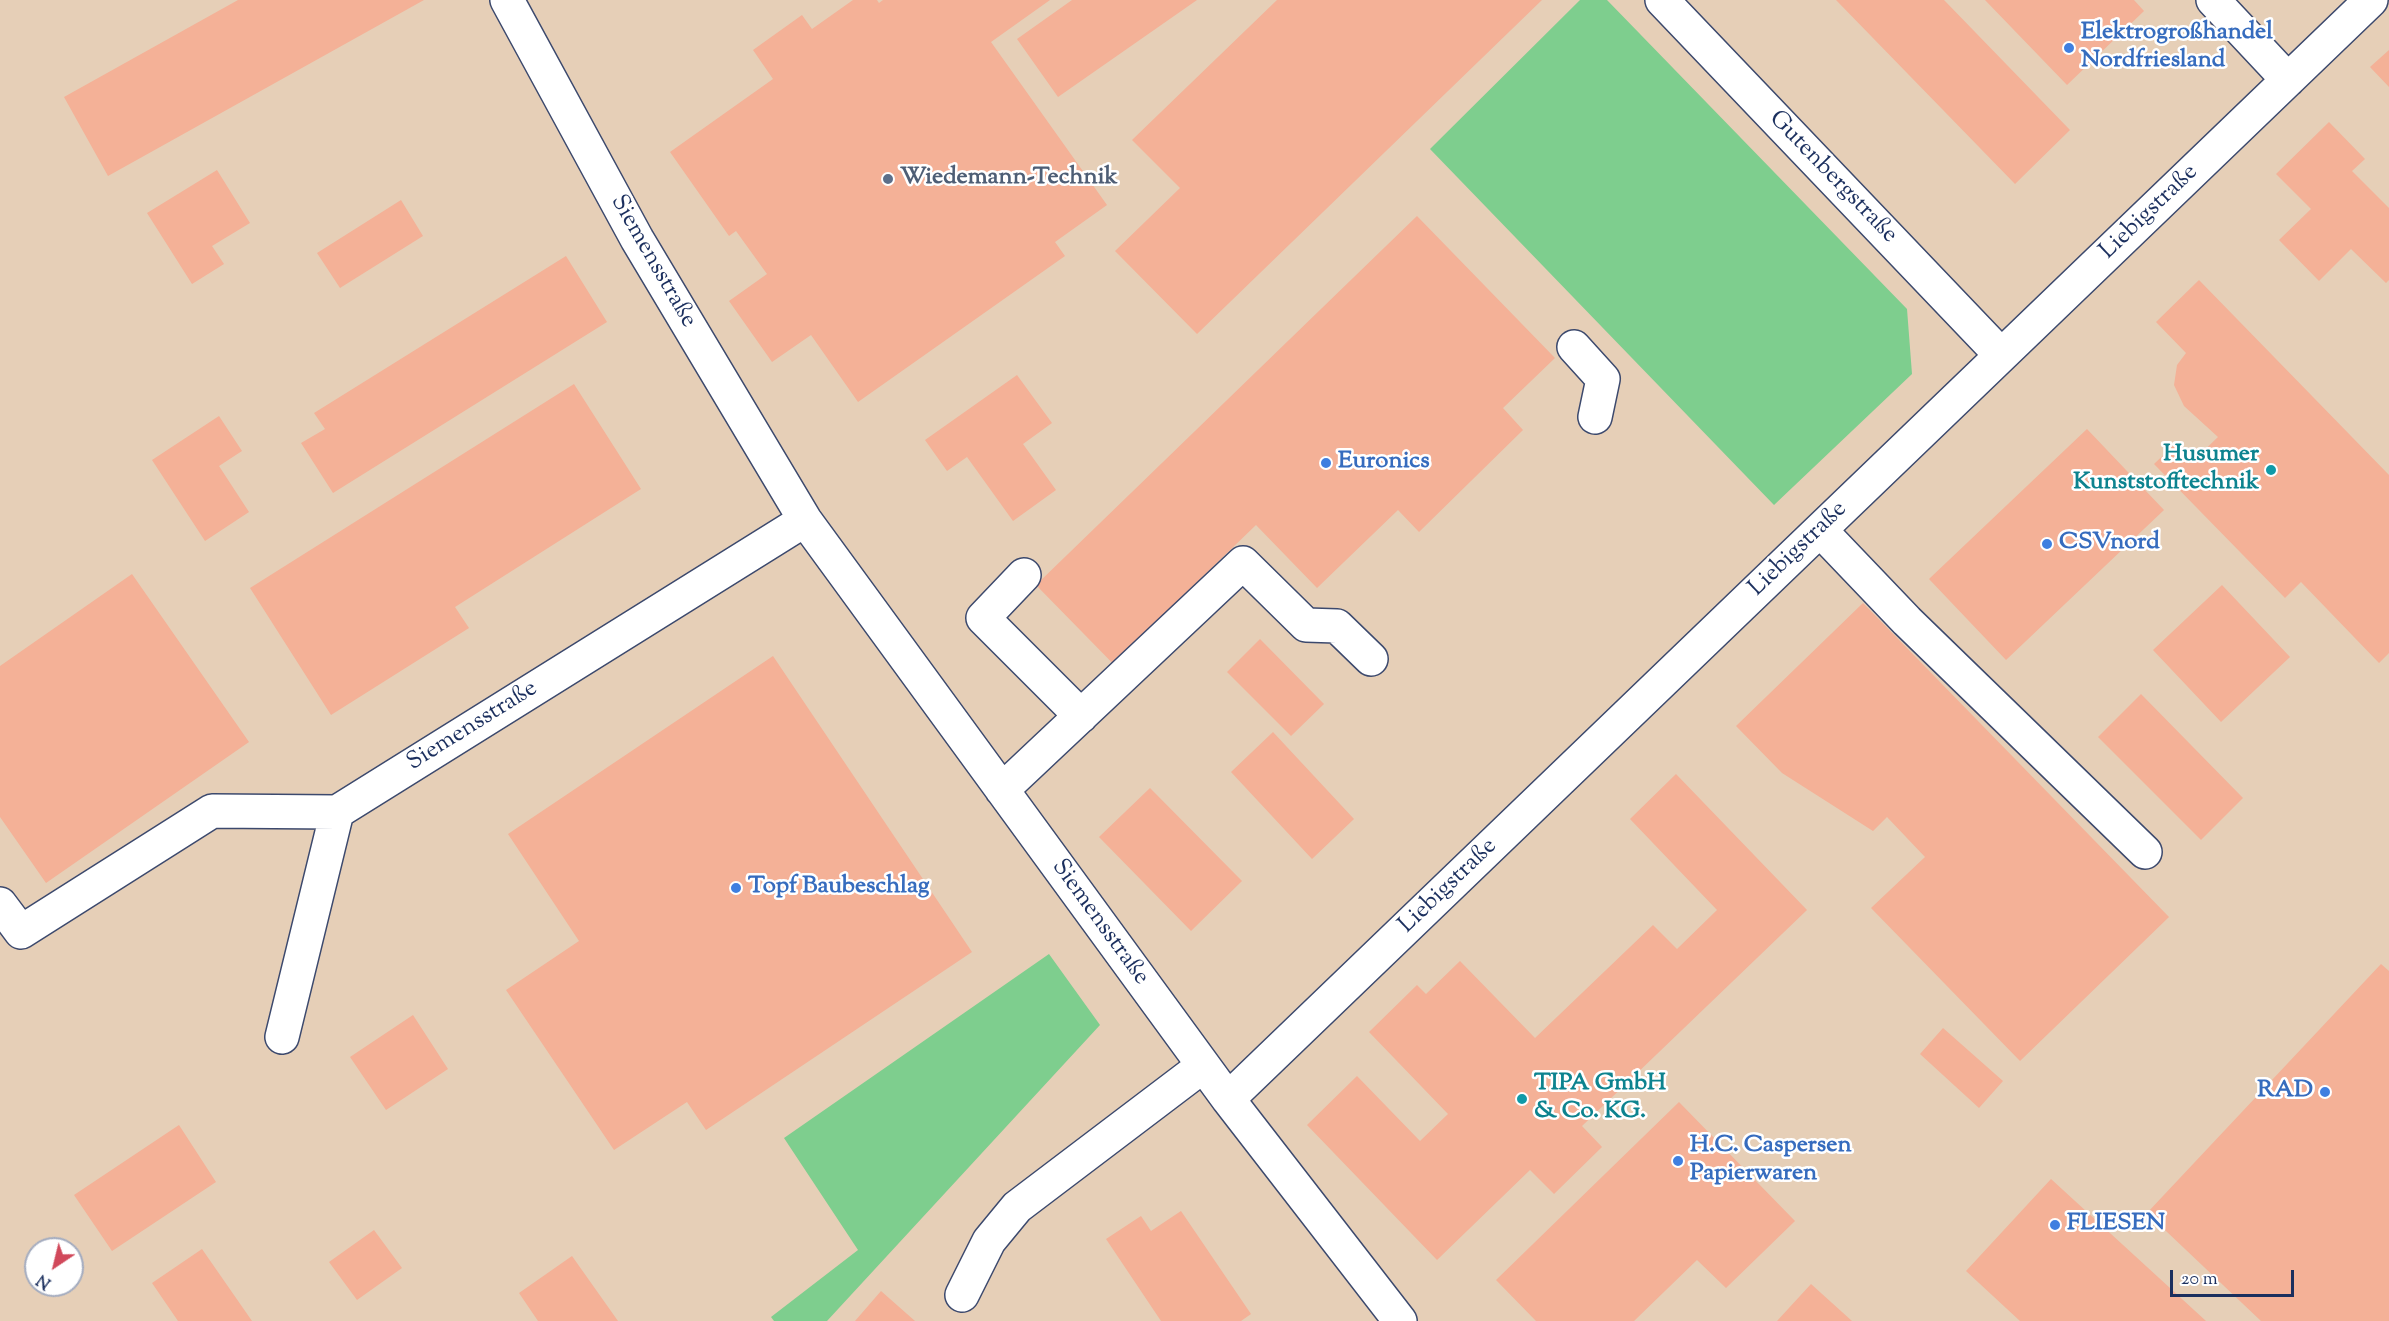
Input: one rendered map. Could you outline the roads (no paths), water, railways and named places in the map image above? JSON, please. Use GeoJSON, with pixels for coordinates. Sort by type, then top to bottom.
{"type":"FeatureCollection","features":[{"type":"Feature","properties":{"kind":"street","name":"Siemensstraße"},"geometry":{"type":"LineString","coordinates":[[507,0],[637,239],[805,520],[1227,1100],[1400,1321]]}},
{"type":"Feature","properties":{"kind":"street","name":"Gutenbergstraße"},"geometry":{"type":"LineString","coordinates":[[1662,0],[2001,356]]}},
{"type":"Feature","properties":{"kind":"street"},"geometry":{"type":"LineString","coordinates":[[2213,0],[2288,80]]}},
{"type":"Feature","properties":{"kind":"street","name":"Liebigstraße"},"geometry":{"type":"LineString","coordinates":[[1227,1100],[2371,0]]}},
{"type":"Feature","properties":{"kind":"street"},"geometry":{"type":"LineString","coordinates":[[1574,347],[1603,379],[1594,417]]}},
{"type":"Feature","properties":{"kind":"street","name":"Siemensstraße"},"geometry":{"type":"LineString","coordinates":[[337,812],[805,520]]}},
{"type":"Feature","properties":{"kind":"street"},"geometry":{"type":"LineString","coordinates":[[1820,530],[1907,621],[2145,852]]}},
{"type":"Feature","properties":{"kind":"street"},"geometry":{"type":"LineString","coordinates":[[1002,790],[1243,563],[1306,625],[1337,626],[1371,658]]}},
{"type":"Feature","properties":{"kind":"street"},"geometry":{"type":"LineString","coordinates":[[1024,575],[983,618],[1081,716]]}},
{"type":"Feature","properties":{"kind":"street"},"geometry":{"type":"LineString","coordinates":[[0,904],[21,932],[212,811],[337,812],[282,1037]]}},
{"type":"Feature","properties":{"kind":"street"},"geometry":{"type":"LineString","coordinates":[[962,1295],[989,1241],[1017,1207],[1203,1066]]}},
{"type":"Feature","properties":{"kind":"place","name":"Elektrogroßhandel Nordfriesland"},"geometry":{"type":"Point","coordinates":[2069,48]}},
{"type":"Feature","properties":{"kind":"place","name":"Wiedemann-Technik"},"geometry":{"type":"Point","coordinates":[888,179]}},
{"type":"Feature","properties":{"kind":"place","name":"Euronics"},"geometry":{"type":"Point","coordinates":[1326,463]}},
{"type":"Feature","properties":{"kind":"place","name":"Husumer Kunststofftechnik"},"geometry":{"type":"Point","coordinates":[2271,470]}},
{"type":"Feature","properties":{"kind":"place","name":"CSVnord"},"geometry":{"type":"Point","coordinates":[2047,544]}},
{"type":"Feature","properties":{"kind":"place","name":"Topf Baubeschlag"},"geometry":{"type":"Point","coordinates":[736,888]}},
{"type":"Feature","properties":{"kind":"place","name":"RAD"},"geometry":{"type":"Point","coordinates":[2325,1092]}},
{"type":"Feature","properties":{"kind":"place","name":"TIPA GmbH & Co. KG."},"geometry":{"type":"Point","coordinates":[1522,1099]}},
{"type":"Feature","properties":{"kind":"place","name":"H.C. Caspersen Papierwaren"},"geometry":{"type":"Point","coordinates":[1678,1161]}},
{"type":"Feature","properties":{"kind":"place","name":"FLIESEN"},"geometry":{"type":"Point","coordinates":[2055,1225]}}]}
